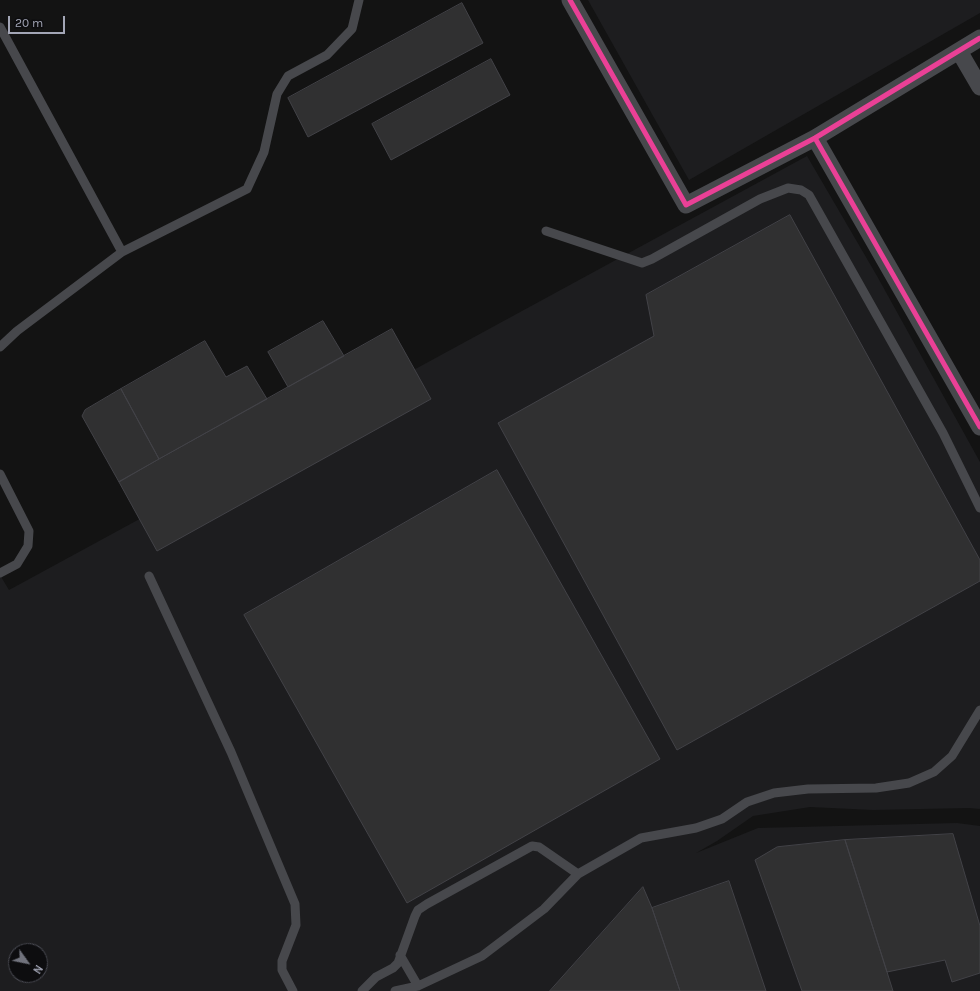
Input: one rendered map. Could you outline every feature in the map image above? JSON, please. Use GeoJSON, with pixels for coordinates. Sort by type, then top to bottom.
{"type":"FeatureCollection","features":[{"type":"Feature","properties":{"kind":"street"},"geometry":{"type":"LineString","coordinates":[[570,0],[686,206],[815,138],[980,38]]}},
{"type":"Feature","properties":{"kind":"street"},"geometry":{"type":"LineString","coordinates":[[959,50],[980,87]]}},
{"type":"Feature","properties":{"kind":"street"},"geometry":{"type":"LineString","coordinates":[[815,138],[979,424]]}},
{"type":"Feature","properties":{"kind":"lane"},"geometry":{"type":"LineString","coordinates":[[0,347],[17,331],[122,252],[247,189],[264,152],[277,94],[288,76],[327,55],[352,29],[360,0]]}},
{"type":"Feature","properties":{"kind":"lane"},"geometry":{"type":"LineString","coordinates":[[0,27],[122,252]]}},
{"type":"Feature","properties":{"kind":"lane"},"geometry":{"type":"LineString","coordinates":[[546,230],[642,263],[652,259],[760,199],[788,188],[801,190],[809,195],[943,433],[980,508]]}},
{"type":"Feature","properties":{"kind":"lane"},"geometry":{"type":"LineString","coordinates":[[0,474],[29,531],[28,546],[17,564],[0,573]]}},
{"type":"Feature","properties":{"kind":"lane"},"geometry":{"type":"LineString","coordinates":[[149,576],[231,752],[296,904],[296,925],[282,961],[282,970],[293,991]]}},
{"type":"Feature","properties":{"kind":"lane"},"geometry":{"type":"LineString","coordinates":[[395,991],[418,986],[482,956],[544,909],[578,874],[641,838],[696,828],[722,819],[747,802],[774,793],[808,789],[876,788],[909,783],[934,772],[952,756],[980,710]]}},
{"type":"Feature","properties":{"kind":"lane"},"geometry":{"type":"LineString","coordinates":[[362,991],[376,977],[393,968],[398,963],[418,910],[532,846],[539,847],[578,874]]}},
{"type":"Feature","properties":{"kind":"lane"},"geometry":{"type":"LineString","coordinates":[[400,955],[418,986]]}},
{"type":"Feature","properties":{"kind":"shaded area"},"geometry":{"type":"Polygon","coordinates":[[[588,0],[980,0],[980,13],[689,180],[588,0]]]}},
{"type":"Feature","properties":{"kind":"shaded area"},"geometry":{"type":"Polygon","coordinates":[[[807,156],[877,276],[980,462],[980,809],[873,810],[810,807],[753,816],[717,841],[696,853],[758,828],[957,823],[980,826],[980,991],[0,991],[0,575],[9,590],[807,156]]]}},
{"type":"Feature","properties":{"kind":"building"},"geometry":{"type":"Polygon","coordinates":[[[462,3],[483,43],[308,137],[288,98],[462,3]]]}},
{"type":"Feature","properties":{"kind":"building"},"geometry":{"type":"Polygon","coordinates":[[[491,59],[510,95],[391,160],[372,124],[491,59]]]}},
{"type":"Feature","properties":{"kind":"building"},"geometry":{"type":"Polygon","coordinates":[[[790,215],[980,560],[980,581],[677,750],[498,423],[654,336],[646,295],[790,215]]]}},
{"type":"Feature","properties":{"kind":"building"},"geometry":{"type":"Polygon","coordinates":[[[323,321],[344,356],[288,387],[268,352],[323,321]]]}},
{"type":"Feature","properties":{"kind":"building"},"geometry":{"type":"Polygon","coordinates":[[[392,329],[431,399],[157,551],[119,482],[392,329]]]}},
{"type":"Feature","properties":{"kind":"building"},"geometry":{"type":"Polygon","coordinates":[[[205,341],[226,377],[247,366],[267,399],[159,459],[121,389],[205,341]]]}},
{"type":"Feature","properties":{"kind":"building"},"geometry":{"type":"Polygon","coordinates":[[[121,389],[159,459],[119,482],[82,416],[85,410],[121,389]]]}},
{"type":"Feature","properties":{"kind":"building"},"geometry":{"type":"Polygon","coordinates":[[[497,470],[660,759],[407,903],[244,615],[497,470]]]}},
{"type":"Feature","properties":{"kind":"building"},"geometry":{"type":"Polygon","coordinates":[[[953,834],[980,926],[980,973],[952,982],[945,960],[887,972],[845,840],[953,834]]]}},
{"type":"Feature","properties":{"kind":"building"},"geometry":{"type":"Polygon","coordinates":[[[845,840],[893,991],[802,991],[755,860],[777,847],[845,840]]]}},
{"type":"Feature","properties":{"kind":"building"},"geometry":{"type":"Polygon","coordinates":[[[729,881],[766,991],[680,991],[652,908],[729,881]]]}},
{"type":"Feature","properties":{"kind":"building"},"geometry":{"type":"Polygon","coordinates":[[[643,887],[652,908],[680,991],[550,991],[643,887]]]}},
{"type":"Feature","properties":{"kind":"cycle path"},"geometry":{"type":"LineString","coordinates":[[570,0],[686,205],[815,138],[980,38]]}},
{"type":"Feature","properties":{"kind":"cycle path"},"geometry":{"type":"LineString","coordinates":[[815,138],[980,427]]}}]}
